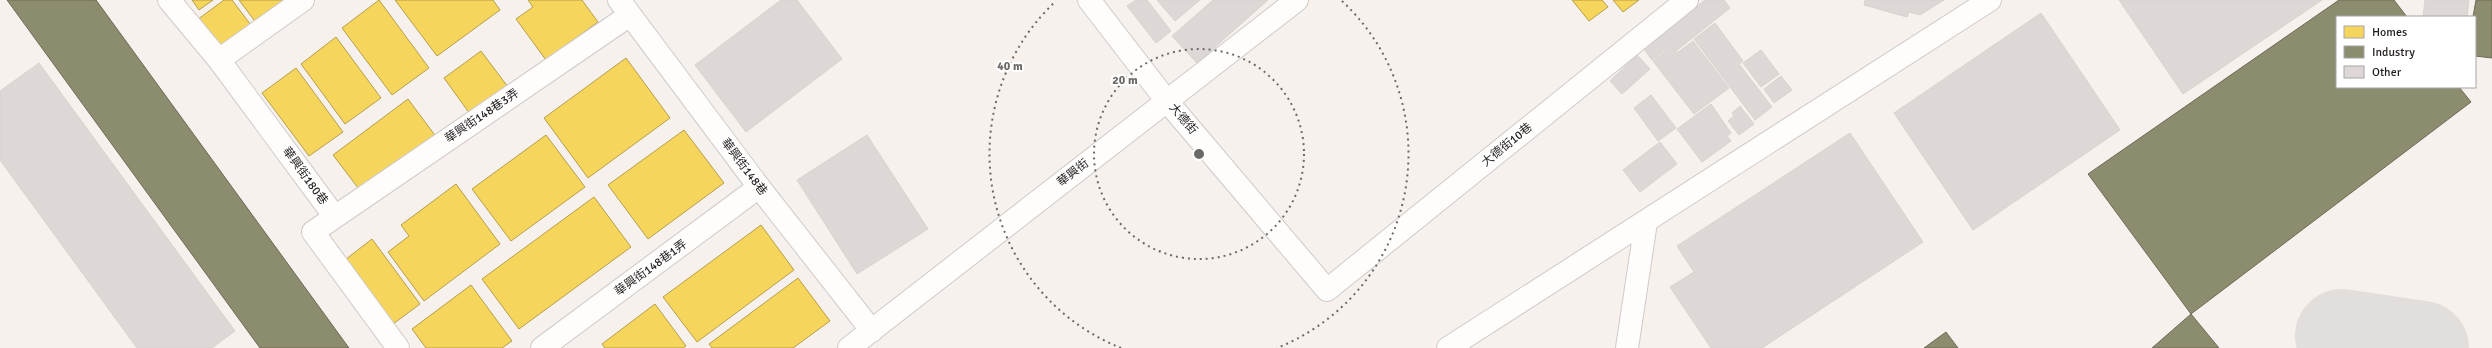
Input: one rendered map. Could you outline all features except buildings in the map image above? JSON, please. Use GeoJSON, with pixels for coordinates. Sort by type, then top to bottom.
{"type":"FeatureCollection","features":[{"type":"Feature","properties":{"kind":"street","name":"華興街180巷"},"geometry":{"type":"LineString","coordinates":[[169,0],[219,60],[335,217],[313,232],[398,348]]}},
{"type":"Feature","properties":{"kind":"street"},"geometry":{"type":"LineString","coordinates":[[219,60],[303,0]]}},
{"type":"Feature","properties":{"kind":"street","name":"大德街"},"geometry":{"type":"LineString","coordinates":[[1089,0],[1166,100],[1327,290]]}},
{"type":"Feature","properties":{"kind":"street","name":"華興街"},"geometry":{"type":"LineString","coordinates":[[849,348],[1166,100],[1297,0]]}},
{"type":"Feature","properties":{"kind":"street","name":"大德街10巷"},"geometry":{"type":"LineString","coordinates":[[1327,290],[1687,0]]}},
{"type":"Feature","properties":{"kind":"street"},"geometry":{"type":"LineString","coordinates":[[1448,348],[1990,0]]}},
{"type":"Feature","properties":{"kind":"street","name":"華興街148巷"},"geometry":{"type":"LineString","coordinates":[[624,7],[759,187],[872,330]]}},
{"type":"Feature","properties":{"kind":"street","name":"華興街148巷3弄"},"geometry":{"type":"LineString","coordinates":[[335,217],[624,7]]}},
{"type":"Feature","properties":{"kind":"street","name":"華興街148巷1弄"},"geometry":{"type":"LineString","coordinates":[[542,348],[759,187]]}},
{"type":"Feature","properties":{"kind":"street"},"geometry":{"type":"LineString","coordinates":[[1627,348],[1646,222]]}},
{"type":"Feature","properties":{"kind":"taxiway"},"geometry":{"type":"LineString","coordinates":[[2342,336],[2422,348]]}}]}
